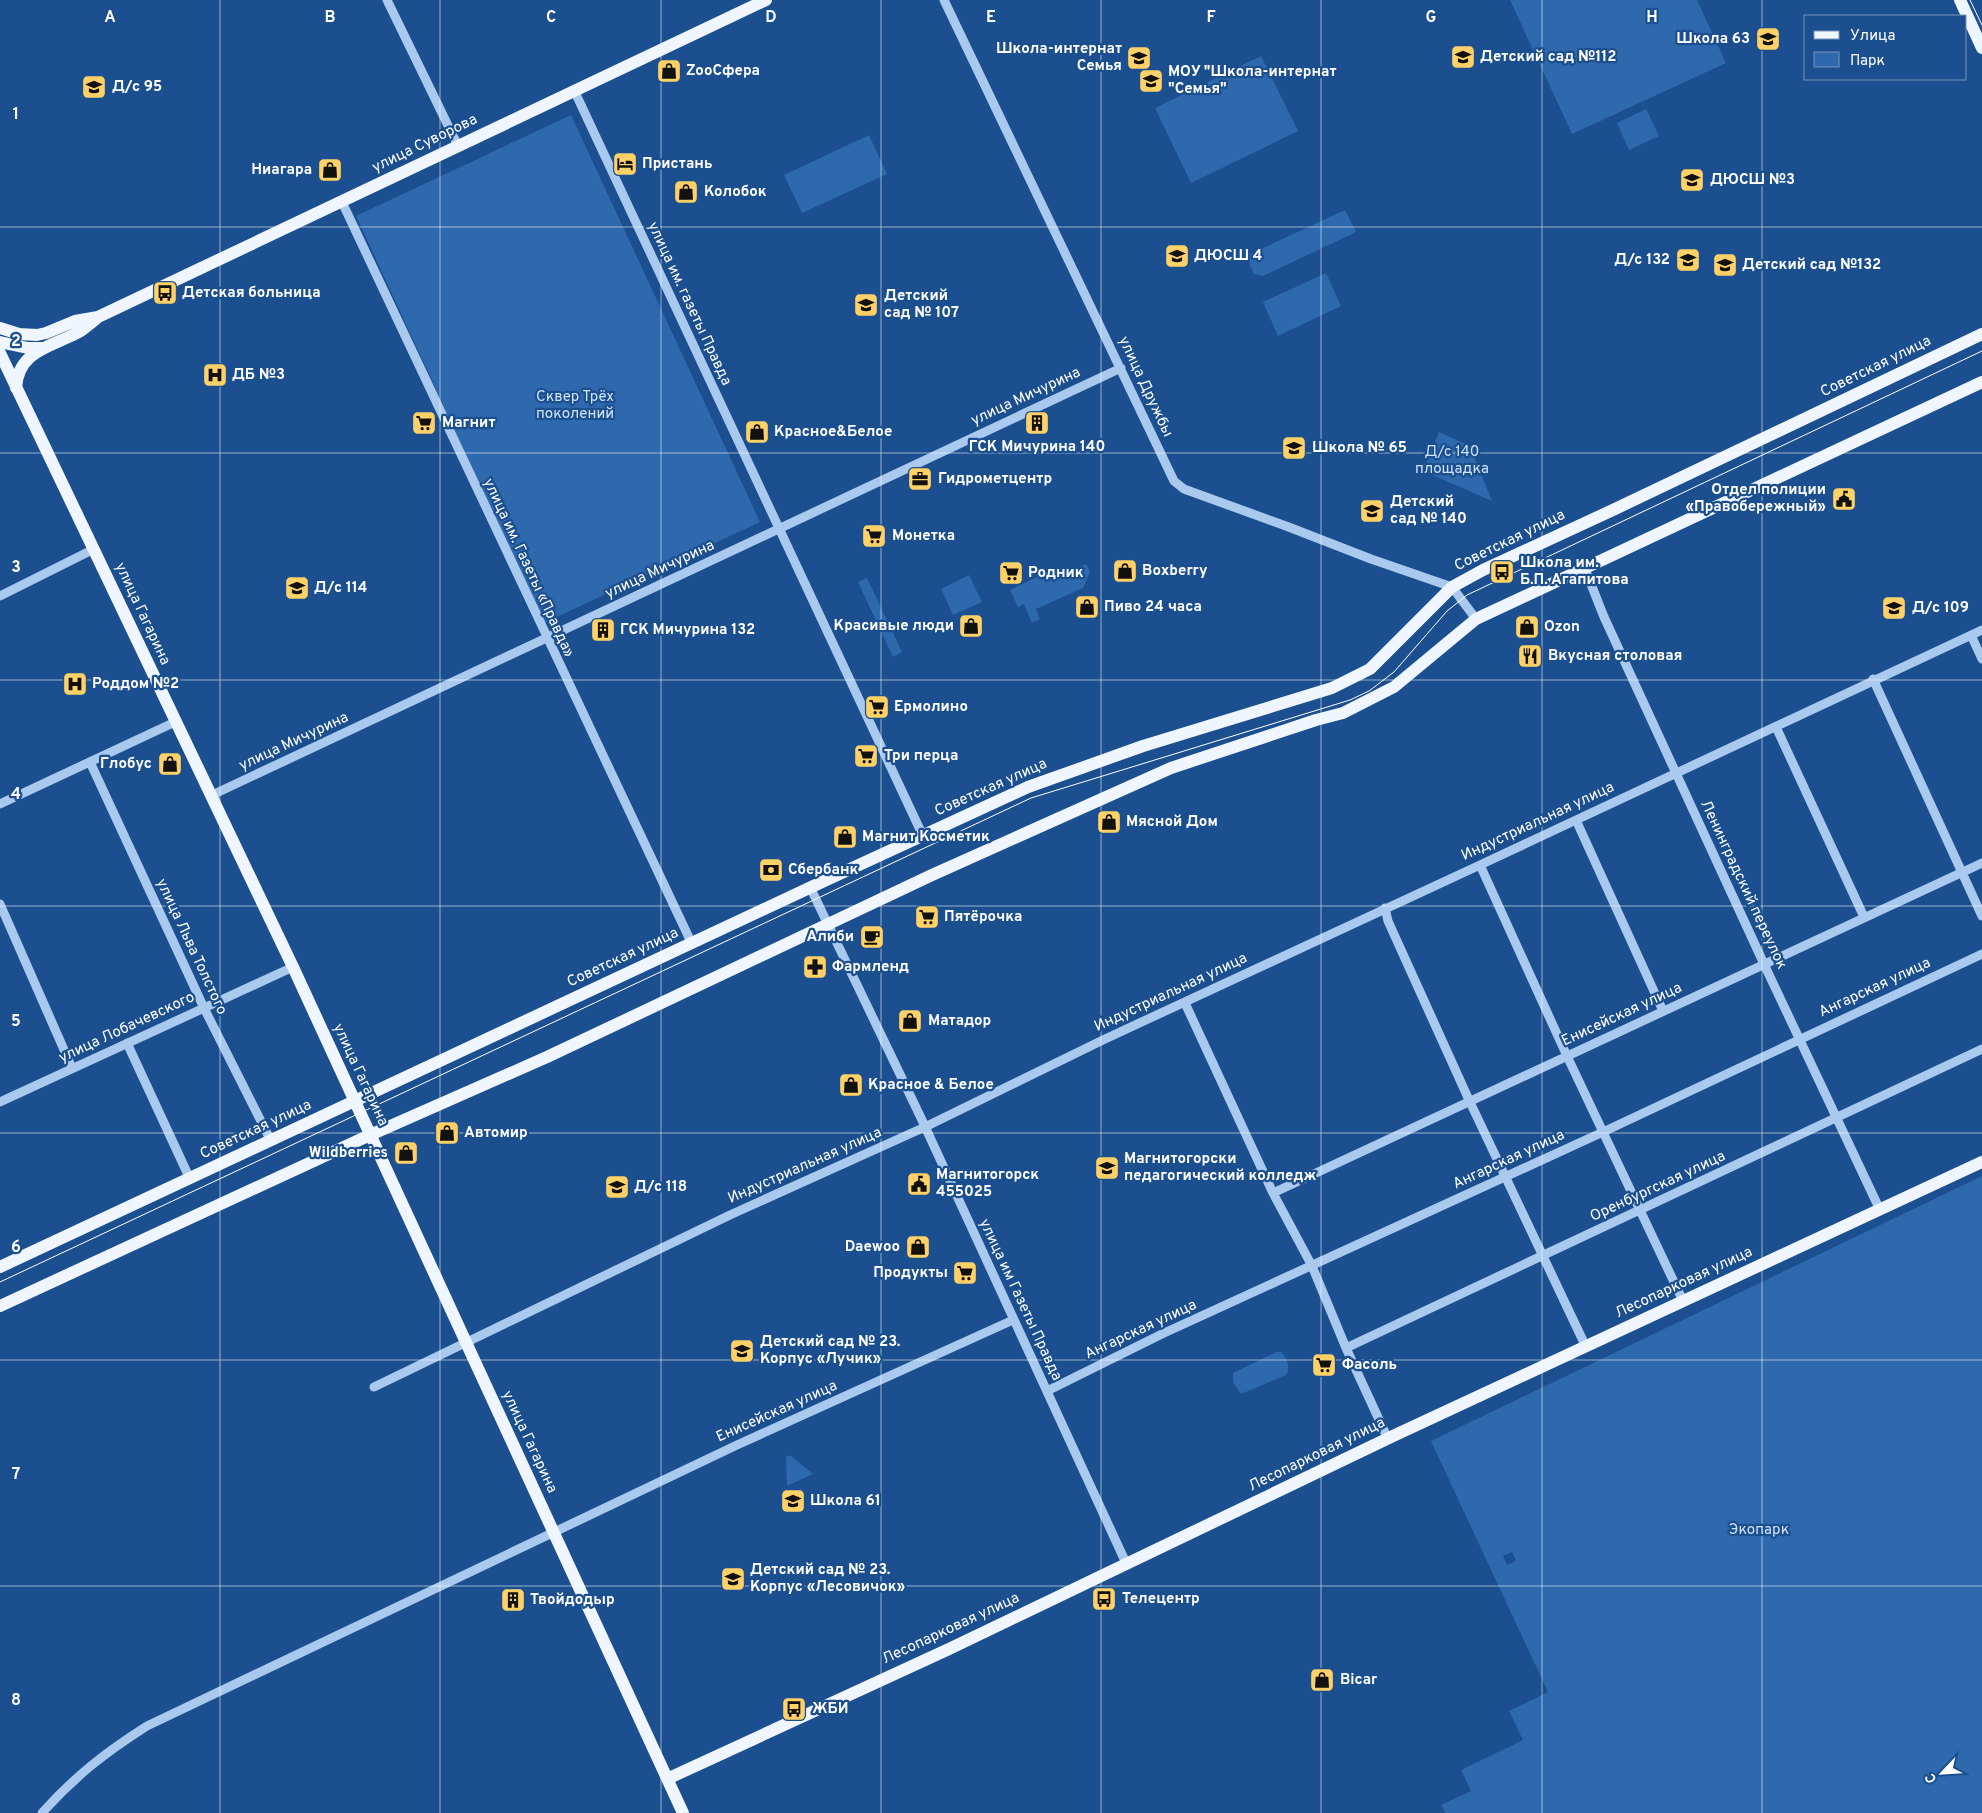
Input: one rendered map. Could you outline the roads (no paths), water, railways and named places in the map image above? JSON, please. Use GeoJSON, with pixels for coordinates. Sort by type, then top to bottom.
{"type":"FeatureCollection","features":[{"type":"Feature","properties":{"kind":"main road","name":"улица Суворова"},"geometry":{"type":"LineString","coordinates":[[16,388],[17,375],[25,361],[44,348],[79,332],[98,317],[766,0]]}},
{"type":"Feature","properties":{"kind":"main road"},"geometry":{"type":"LineString","coordinates":[[1960,0],[1967,15]]}},
{"type":"Feature","properties":{"kind":"main road"},"geometry":{"type":"LineString","coordinates":[[1967,15],[1982,48]]}},
{"type":"Feature","properties":{"kind":"main road","name":"улица Суворова"},"geometry":{"type":"LineString","coordinates":[[0,328],[19,334],[37,335],[75,321],[98,317]]}},
{"type":"Feature","properties":{"kind":"main road","name":"Советская улица"},"geometry":{"type":"LineString","coordinates":[[0,1267],[810,888],[1040,783],[1144,746],[1332,688],[1370,669],[1452,587],[1483,570],[1982,334]]}},
{"type":"Feature","properties":{"kind":"main road","name":"улица Суворова"},"geometry":{"type":"LineString","coordinates":[[0,342],[28,348],[44,348]]}},
{"type":"Feature","properties":{"kind":"main road","name":"улица Гагарина"},"geometry":{"type":"LineString","coordinates":[[0,353],[293,967],[683,1813]]}},
{"type":"Feature","properties":{"kind":"main road"},"geometry":{"type":"LineString","coordinates":[[0,1306],[370,1135],[547,1057],[932,876],[1170,768],[1316,720],[1343,713],[1394,687],[1476,619],[1982,382]]}},
{"type":"Feature","properties":{"kind":"main road","name":"Лесопарковая улица"},"geometry":{"type":"LineString","coordinates":[[667,1779],[948,1649],[1388,1439],[1982,1162]]}},
{"type":"Feature","properties":{"kind":"street"},"geometry":{"type":"LineString","coordinates":[[387,0],[458,146]]}},
{"type":"Feature","properties":{"kind":"street","name":"улица Дружбы"},"geometry":{"type":"LineString","coordinates":[[944,0],[1121,368],[1166,468],[1174,481],[1184,489],[1286,526],[1371,560],[1452,587]]}},
{"type":"Feature","properties":{"kind":"street","name":"улица им. газеты Правда"},"geometry":{"type":"LineString","coordinates":[[574,90],[781,528]]}},
{"type":"Feature","properties":{"kind":"street","name":"улица им. Газеты «Правда»"},"geometry":{"type":"LineString","coordinates":[[342,202],[692,944]]}},
{"type":"Feature","properties":{"kind":"street","name":"улица Мичурина"},"geometry":{"type":"LineString","coordinates":[[210,796],[1121,368]]}},
{"type":"Feature","properties":{"kind":"street"},"geometry":{"type":"LineString","coordinates":[[781,528],[923,836]]}},
{"type":"Feature","properties":{"kind":"street"},"geometry":{"type":"LineString","coordinates":[[1,592],[94,549]]}},
{"type":"Feature","properties":{"kind":"street","name":"Ленинградский переулок"},"geometry":{"type":"LineString","coordinates":[[1585,569],[1604,617],[1880,1210]]}},
{"type":"Feature","properties":{"kind":"street"},"geometry":{"type":"LineString","coordinates":[[1452,587],[1476,619]]}},
{"type":"Feature","properties":{"kind":"street","name":"Индустриальная улица"},"geometry":{"type":"LineString","coordinates":[[374,1387],[730,1215],[925,1127],[1385,908],[1776,727],[1873,679],[1982,630]]}},
{"type":"Feature","properties":{"kind":"street"},"geometry":{"type":"LineString","coordinates":[[1971,635],[1982,659]]}},
{"type":"Feature","properties":{"kind":"street"},"geometry":{"type":"LineString","coordinates":[[1873,679],[1982,916]]}},
{"type":"Feature","properties":{"kind":"street"},"geometry":{"type":"LineString","coordinates":[[0,804],[175,722]]}},
{"type":"Feature","properties":{"kind":"street"},"geometry":{"type":"LineString","coordinates":[[1776,727],[1864,917]]}},
{"type":"Feature","properties":{"kind":"street","name":"улица Льва Толстого"},"geometry":{"type":"LineString","coordinates":[[90,762],[204,1008],[271,1141]]}},
{"type":"Feature","properties":{"kind":"street"},"geometry":{"type":"LineString","coordinates":[[1576,820],[1663,1011]]}},
{"type":"Feature","properties":{"kind":"street","name":"Енисейская улица"},"geometry":{"type":"LineString","coordinates":[[1273,1193],[1469,1100],[1982,863]]}},
{"type":"Feature","properties":{"kind":"street"},"geometry":{"type":"LineString","coordinates":[[1480,865],[1567,1056],[1684,1301]]}},
{"type":"Feature","properties":{"kind":"street","name":"улица им Газеты Правда"},"geometry":{"type":"LineString","coordinates":[[810,888],[925,1127],[1126,1563]]}},
{"type":"Feature","properties":{"kind":"street"},"geometry":{"type":"LineString","coordinates":[[0,904],[72,1068]]}},
{"type":"Feature","properties":{"kind":"street"},"geometry":{"type":"LineString","coordinates":[[1385,908],[1388,921],[1469,1100],[1586,1347]]}},
{"type":"Feature","properties":{"kind":"street","name":"Ангарская улица"},"geometry":{"type":"LineString","coordinates":[[1046,1391],[1162,1334],[1603,1132],[1982,954]]}},
{"type":"Feature","properties":{"kind":"street","name":"улица Лобачевского"},"geometry":{"type":"LineString","coordinates":[[0,1102],[293,967]]}},
{"type":"Feature","properties":{"kind":"street"},"geometry":{"type":"LineString","coordinates":[[1184,1003],[1273,1193],[1312,1266],[1346,1348],[1388,1439]]}},
{"type":"Feature","properties":{"kind":"street"},"geometry":{"type":"LineString","coordinates":[[127,1043],[190,1179]]}},
{"type":"Feature","properties":{"kind":"street","name":"Оренбургская улица"},"geometry":{"type":"LineString","coordinates":[[1346,1348],[1982,1049]]}},
{"type":"Feature","properties":{"kind":"street","name":"Енисейская улица"},"geometry":{"type":"LineString","coordinates":[[42,1813],[88,1766],[117,1744],[147,1726],[737,1445],[1013,1320]]}},
{"type":"Feature","properties":{"kind":"tram line"},"geometry":{"type":"LineString","coordinates":[[1970,0],[1982,25]]}},
{"type":"Feature","properties":{"kind":"tram line"},"geometry":{"type":"LineString","coordinates":[[0,1282],[1031,798],[1350,700],[1369,691],[1394,672],[1447,611],[1467,595],[1982,351]]}},
{"type":"Feature","properties":{"kind":"place","name":"Школа 63"},"geometry":{"type":"Point","coordinates":[1768,39]}},
{"type":"Feature","properties":{"kind":"place","name":"Детский сад №112"},"geometry":{"type":"Point","coordinates":[1463,57]}},
{"type":"Feature","properties":{"kind":"place","name":"Школа-интернат Семья"},"geometry":{"type":"Point","coordinates":[1139,58]}},
{"type":"Feature","properties":{"kind":"place","name":"ZooСфера"},"geometry":{"type":"Point","coordinates":[669,71]}},
{"type":"Feature","properties":{"kind":"place","name":"МОУ \"Школа-интернат \"Семья\""},"geometry":{"type":"Point","coordinates":[1151,81]}},
{"type":"Feature","properties":{"kind":"place","name":"Д/с 95"},"geometry":{"type":"Point","coordinates":[94,87]}},
{"type":"Feature","properties":{"kind":"place","name":"Пристань"},"geometry":{"type":"Point","coordinates":[625,164]}},
{"type":"Feature","properties":{"kind":"place","name":"Ниагара"},"geometry":{"type":"Point","coordinates":[330,170]}},
{"type":"Feature","properties":{"kind":"place","name":"ДЮСШ №3"},"geometry":{"type":"Point","coordinates":[1692,180]}},
{"type":"Feature","properties":{"kind":"place","name":"Колобок"},"geometry":{"type":"Point","coordinates":[686,192]}},
{"type":"Feature","properties":{"kind":"place","name":"ДЮСШ 4"},"geometry":{"type":"Point","coordinates":[1177,256]}},
{"type":"Feature","properties":{"kind":"place","name":"Д/с 132"},"geometry":{"type":"Point","coordinates":[1688,260]}},
{"type":"Feature","properties":{"kind":"place","name":"Детский сад №132"},"geometry":{"type":"Point","coordinates":[1725,265]}},
{"type":"Feature","properties":{"kind":"place","name":"Детская больница"},"geometry":{"type":"Point","coordinates":[165,293]}},
{"type":"Feature","properties":{"kind":"place","name":"Детский сад № 107"},"geometry":{"type":"Point","coordinates":[866,305]}},
{"type":"Feature","properties":{"kind":"place","name":"ДБ №3"},"geometry":{"type":"Point","coordinates":[215,375]}},
{"type":"Feature","properties":{"kind":"place","name":"Магнит"},"geometry":{"type":"Point","coordinates":[424,423]}},
{"type":"Feature","properties":{"kind":"place","name":"ГСК Мичурина 140"},"geometry":{"type":"Point","coordinates":[1037,423]}},
{"type":"Feature","properties":{"kind":"place","name":"Красное&Белое"},"geometry":{"type":"Point","coordinates":[757,432]}},
{"type":"Feature","properties":{"kind":"place","name":"Школа № 65"},"geometry":{"type":"Point","coordinates":[1294,448]}},
{"type":"Feature","properties":{"kind":"place","name":"Гидрометцентр"},"geometry":{"type":"Point","coordinates":[920,479]}},
{"type":"Feature","properties":{"kind":"place","name":"Отдел полиции «Правобережный»"},"geometry":{"type":"Point","coordinates":[1844,499]}},
{"type":"Feature","properties":{"kind":"place","name":"Детский сад № 140"},"geometry":{"type":"Point","coordinates":[1372,511]}},
{"type":"Feature","properties":{"kind":"place","name":"Монетка"},"geometry":{"type":"Point","coordinates":[874,536]}},
{"type":"Feature","properties":{"kind":"place","name":"Boxberry"},"geometry":{"type":"Point","coordinates":[1125,571]}},
{"type":"Feature","properties":{"kind":"place","name":"Школа им. Б.П. Агапитова"},"geometry":{"type":"Point","coordinates":[1502,572]}},
{"type":"Feature","properties":{"kind":"place","name":"Родник"},"geometry":{"type":"Point","coordinates":[1011,573]}},
{"type":"Feature","properties":{"kind":"place","name":"Д/с 114"},"geometry":{"type":"Point","coordinates":[297,588]}},
{"type":"Feature","properties":{"kind":"place","name":"Пиво 24 часа"},"geometry":{"type":"Point","coordinates":[1087,607]}},
{"type":"Feature","properties":{"kind":"place","name":"Д/с 109"},"geometry":{"type":"Point","coordinates":[1894,608]}},
{"type":"Feature","properties":{"kind":"place","name":"Красивые люди"},"geometry":{"type":"Point","coordinates":[971,626]}},
{"type":"Feature","properties":{"kind":"place","name":"Ozon"},"geometry":{"type":"Point","coordinates":[1527,627]}},
{"type":"Feature","properties":{"kind":"place","name":"ГСК Мичурина 132"},"geometry":{"type":"Point","coordinates":[603,630]}},
{"type":"Feature","properties":{"kind":"place","name":"Вкусная столовая"},"geometry":{"type":"Point","coordinates":[1530,656]}},
{"type":"Feature","properties":{"kind":"place","name":"Роддом №2"},"geometry":{"type":"Point","coordinates":[75,684]}},
{"type":"Feature","properties":{"kind":"place","name":"Ермолино"},"geometry":{"type":"Point","coordinates":[877,707]}},
{"type":"Feature","properties":{"kind":"place","name":"Три перца"},"geometry":{"type":"Point","coordinates":[866,756]}},
{"type":"Feature","properties":{"kind":"place","name":"Глобус"},"geometry":{"type":"Point","coordinates":[170,764]}},
{"type":"Feature","properties":{"kind":"place","name":"Мясной Дом"},"geometry":{"type":"Point","coordinates":[1109,822]}},
{"type":"Feature","properties":{"kind":"place","name":"Магнит Косметик"},"geometry":{"type":"Point","coordinates":[845,837]}},
{"type":"Feature","properties":{"kind":"place","name":"Сбербанк"},"geometry":{"type":"Point","coordinates":[771,870]}},
{"type":"Feature","properties":{"kind":"place","name":"Пятёрочка"},"geometry":{"type":"Point","coordinates":[927,917]}},
{"type":"Feature","properties":{"kind":"place","name":"Алиби"},"geometry":{"type":"Point","coordinates":[872,937]}},
{"type":"Feature","properties":{"kind":"place","name":"Фармленд"},"geometry":{"type":"Point","coordinates":[815,967]}},
{"type":"Feature","properties":{"kind":"place","name":"Матадор"},"geometry":{"type":"Point","coordinates":[910,1021]}},
{"type":"Feature","properties":{"kind":"place","name":"Красное & Белое"},"geometry":{"type":"Point","coordinates":[851,1085]}},
{"type":"Feature","properties":{"kind":"place","name":"Автомир"},"geometry":{"type":"Point","coordinates":[447,1133]}},
{"type":"Feature","properties":{"kind":"place","name":"Wildberries"},"geometry":{"type":"Point","coordinates":[406,1153]}},
{"type":"Feature","properties":{"kind":"place","name":"Магнитогорски педагогический колледж"},"geometry":{"type":"Point","coordinates":[1107,1168]}},
{"type":"Feature","properties":{"kind":"place","name":"Магнитогорск 455025"},"geometry":{"type":"Point","coordinates":[919,1184]}},
{"type":"Feature","properties":{"kind":"place","name":"Д/с 118"},"geometry":{"type":"Point","coordinates":[617,1187]}},
{"type":"Feature","properties":{"kind":"place","name":"Daewoo"},"geometry":{"type":"Point","coordinates":[918,1247]}},
{"type":"Feature","properties":{"kind":"place","name":"Продукты"},"geometry":{"type":"Point","coordinates":[965,1273]}},
{"type":"Feature","properties":{"kind":"place","name":"Детский сад № 23. Корпус «Лучик»"},"geometry":{"type":"Point","coordinates":[742,1351]}},
{"type":"Feature","properties":{"kind":"place","name":"Фасоль"},"geometry":{"type":"Point","coordinates":[1324,1365]}},
{"type":"Feature","properties":{"kind":"place","name":"Школа 61"},"geometry":{"type":"Point","coordinates":[793,1501]}},
{"type":"Feature","properties":{"kind":"place","name":"Детский сад № 23. Корпус «Лесовичок»"},"geometry":{"type":"Point","coordinates":[733,1579]}},
{"type":"Feature","properties":{"kind":"place","name":"Телецентр"},"geometry":{"type":"Point","coordinates":[1104,1599]}},
{"type":"Feature","properties":{"kind":"place","name":"Твойдодыр"},"geometry":{"type":"Point","coordinates":[513,1600]}},
{"type":"Feature","properties":{"kind":"place","name":"Bicar"},"geometry":{"type":"Point","coordinates":[1322,1680]}},
{"type":"Feature","properties":{"kind":"place","name":"ЖБИ"},"geometry":{"type":"Point","coordinates":[794,1709]}},
{"type":"Feature","properties":{"kind":"park label","name":"Сквер Трёх поколений"},"geometry":{"type":"Point","coordinates":[575,406]}},
{"type":"Feature","properties":{"kind":"park label","name":"Д/с 140 площадка"},"geometry":{"type":"Point","coordinates":[1452,460]}},
{"type":"Feature","properties":{"kind":"park label","name":"Экопарк"},"geometry":{"type":"Point","coordinates":[1759,1530]}}]}
